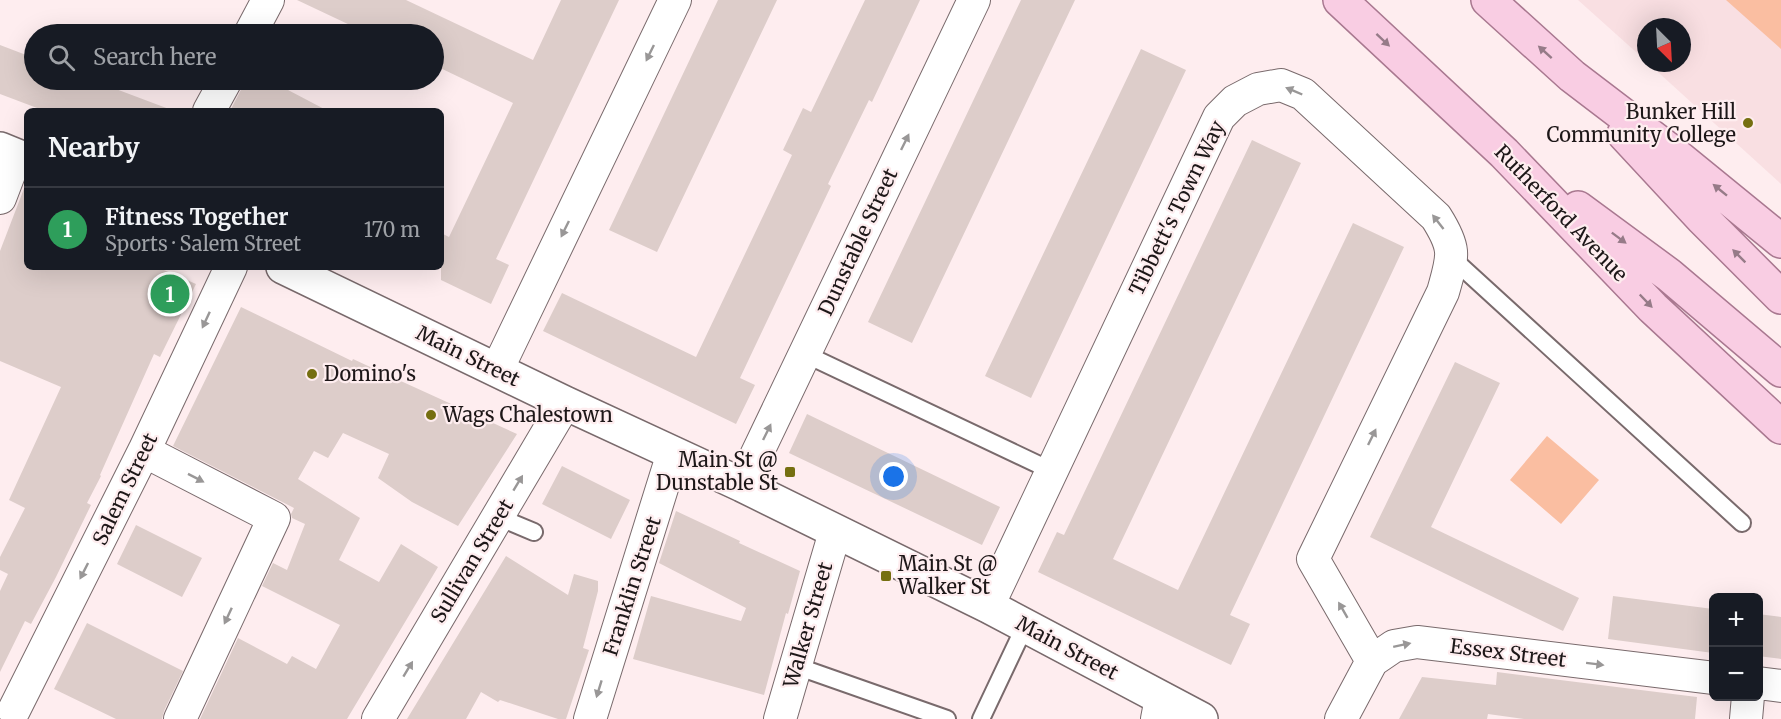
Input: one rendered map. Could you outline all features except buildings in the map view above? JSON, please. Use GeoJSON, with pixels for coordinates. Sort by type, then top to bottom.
{"type":"FeatureCollection","features":[{"type":"Feature","properties":{"kind":"main road","name":"Rutherford Avenue"},"geometry":{"type":"LineString","coordinates":[[1340,0],[1504,153],[1653,308],[1781,427]]}},
{"type":"Feature","properties":{"kind":"main road"},"geometry":{"type":"LineString","coordinates":[[1488,0],[1572,76],[1702,218],[1781,297]]}},
{"type":"Feature","properties":{"kind":"main road"},"geometry":{"type":"LineString","coordinates":[[1572,76],[1674,153],[1781,241]]}},
{"type":"Feature","properties":{"kind":"main road"},"geometry":{"type":"LineString","coordinates":[[1504,153],[1669,276],[1781,370]]}},
{"type":"Feature","properties":{"kind":"main road","name":"Main Street"},"geometry":{"type":"LineString","coordinates":[[289,270],[742,485],[988,606],[1025,626],[1159,709],[1201,719]]}},
{"type":"Feature","properties":{"kind":"street"},"geometry":{"type":"LineString","coordinates":[[255,24],[268,0]]}},
{"type":"Feature","properties":{"kind":"street"},"geometry":{"type":"LineString","coordinates":[[497,370],[675,0]]}},
{"type":"Feature","properties":{"kind":"street","name":"Dunstable Street"},"geometry":{"type":"LineString","coordinates":[[742,485],[974,0]]}},
{"type":"Feature","properties":{"kind":"street","name":"Tibbett's Town Way"},"geometry":{"type":"LineString","coordinates":[[988,606],[1220,117],[1244,94],[1281,85],[1303,94],[1436,218],[1448,235],[1452,258]]}},
{"type":"Feature","properties":{"kind":"street"},"geometry":{"type":"LineString","coordinates":[[211,108],[221,90]]}},
{"type":"Feature","properties":{"kind":"street"},"geometry":{"type":"LineString","coordinates":[[0,198],[14,155]]}},
{"type":"Feature","properties":{"kind":"street"},"geometry":{"type":"LineString","coordinates":[[1341,719],[1372,661],[1313,559],[1443,292],[1452,258]]}},
{"type":"Feature","properties":{"kind":"street","name":"Salem Street"},"geometry":{"type":"LineString","coordinates":[[17,712],[230,270]]}},
{"type":"Feature","properties":{"kind":"street","name":"Sullivan Street"},"geometry":{"type":"LineString","coordinates":[[378,719],[566,403]]}},
{"type":"Feature","properties":{"kind":"street"},"geometry":{"type":"LineString","coordinates":[[144,451],[274,518],[180,719]]}},
{"type":"Feature","properties":{"kind":"street","name":"Franklin Street"},"geometry":{"type":"LineString","coordinates":[[590,719],[628,570],[673,453]]}},
{"type":"Feature","properties":{"kind":"street","name":"Walker Street"},"geometry":{"type":"LineString","coordinates":[[780,719],[835,532]]}},
{"type":"Feature","properties":{"kind":"street","name":"Essex Street"},"geometry":{"type":"LineString","coordinates":[[1372,661],[1394,646],[1417,642],[1709,678]]}},
{"type":"Feature","properties":{"kind":"street"},"geometry":{"type":"LineString","coordinates":[[1763,684],[1781,686]]}},
{"type":"Feature","properties":{"kind":"street"},"geometry":{"type":"LineString","coordinates":[[1746,719],[1748,701]]}},
{"type":"Feature","properties":{"kind":"lane"},"geometry":{"type":"LineString","coordinates":[[1501,0],[1519,27]]}},
{"type":"Feature","properties":{"kind":"lane"},"geometry":{"type":"LineString","coordinates":[[1452,258],[1742,523]]}},
{"type":"Feature","properties":{"kind":"lane"},"geometry":{"type":"LineString","coordinates":[[805,354],[1052,471]]}},
{"type":"Feature","properties":{"kind":"lane"},"geometry":{"type":"LineString","coordinates":[[498,517],[534,532]]}},
{"type":"Feature","properties":{"kind":"lane"},"geometry":{"type":"LineString","coordinates":[[981,719],[1025,626]]}},
{"type":"Feature","properties":{"kind":"lane"},"geometry":{"type":"LineString","coordinates":[[796,666],[947,719]]}},
{"type":"Feature","properties":{"kind":"shaded area","name":"Bunker Hill Community College"},"geometry":{"type":"Polygon","coordinates":[[[1578,0],[1781,0],[1781,184],[1658,72],[1691,72],[1691,18],[1637,18],[1637,53],[1578,0]]]}},
{"type":"Feature","properties":{"kind":"shaded area"},"geometry":{"type":"Polygon","coordinates":[[[1726,0],[1781,0],[1781,49],[1726,0]]]}},
{"type":"Feature","properties":{"kind":"shaded area"},"geometry":{"type":"Polygon","coordinates":[[[1547,436],[1599,480],[1561,524],[1510,480],[1547,436]]]}},
{"type":"Feature","properties":{"kind":"place","name":"Bunker Hill Community College"},"geometry":{"type":"Point","coordinates":[1748,123]}},
{"type":"Feature","properties":{"kind":"place","name":"Fitness Together"},"geometry":{"type":"Point","coordinates":[170,294]}},
{"type":"Feature","properties":{"kind":"place","name":"Domino's"},"geometry":{"type":"Point","coordinates":[312,374]}},
{"type":"Feature","properties":{"kind":"place","name":"Wags Chalestown"},"geometry":{"type":"Point","coordinates":[431,415]}},
{"type":"Feature","properties":{"kind":"place","name":"Main St @ Dunstable St"},"geometry":{"type":"Point","coordinates":[790,472]}},
{"type":"Feature","properties":{"kind":"place","name":"Main St @ Walker St"},"geometry":{"type":"Point","coordinates":[886,576]}}]}
